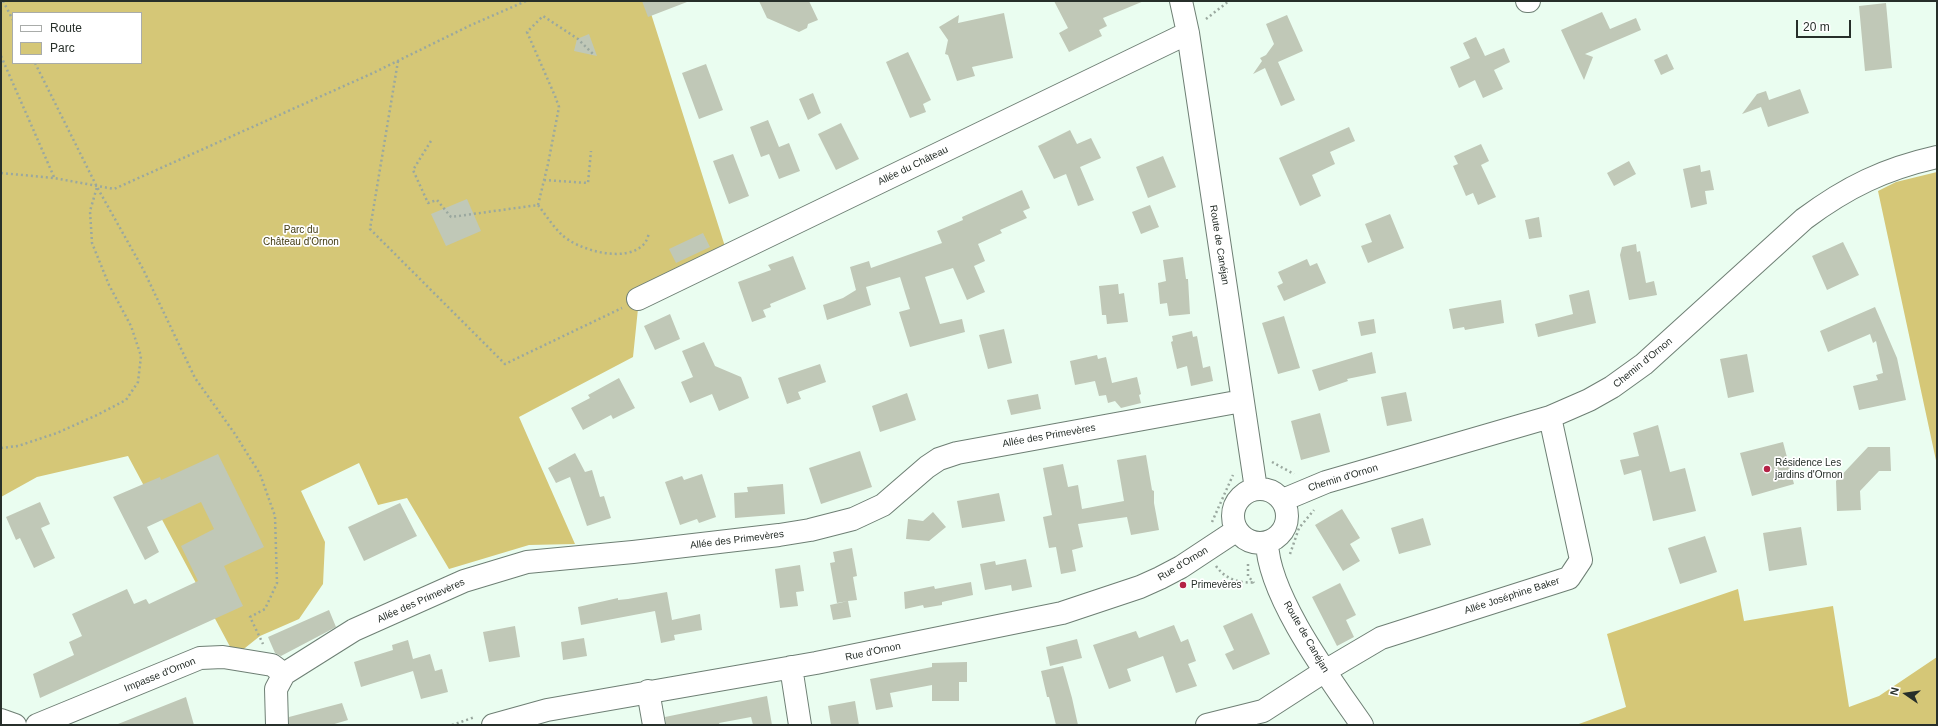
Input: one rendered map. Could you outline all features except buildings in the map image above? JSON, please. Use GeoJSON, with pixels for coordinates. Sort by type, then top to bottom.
{"type":"FeatureCollection","features":[{"type":"Feature","properties":{"kind":"street","name":"Route de Canéjan"},"geometry":{"type":"LineString","coordinates":[[1181,1],[1187,28],[1250,458],[1256,489]]}},
{"type":"Feature","properties":{"kind":"street","name":"Allée du Château"},"geometry":{"type":"LineString","coordinates":[[638,299],[1187,28]]}},
{"type":"Feature","properties":{"kind":"street","name":"Chemin d'Ornon"},"geometry":{"type":"LineString","coordinates":[[1283,500],[1309,488],[1550,417],[1589,400],[1630,375],[1692,323],[1804,219],[1841,193],[1891,170],[1937,157]]}},
{"type":"Feature","properties":{"kind":"street","name":"Allée des Primevères"},"geometry":{"type":"LineString","coordinates":[[278,669],[354,630],[464,581],[526,562],[633,552],[810,530],[854,519],[871,512],[883,505],[927,467],[940,459],[957,453],[1242,401]]}},
{"type":"Feature","properties":{"kind":"street","name":"Allée Joséphine Baker"},"geometry":{"type":"LineString","coordinates":[[1207,725],[1263,711],[1325,671],[1381,638],[1569,578],[1581,560],[1550,417]]}},
{"type":"Feature","properties":{"kind":"street"},"geometry":{"type":"LineString","coordinates":[[1256,489],[1271,490],[1283,500],[1287,512],[1286,525],[1282,533],[1275,539],[1260,543],[1247,540],[1237,530],[1233,513],[1240,497],[1256,489]]}},
{"type":"Feature","properties":{"kind":"street","name":"Rue d'Ornon"},"geometry":{"type":"LineString","coordinates":[[493,725],[547,710],[791,667],[1062,613],[1140,587],[1181,567],[1237,530]]}},
{"type":"Feature","properties":{"kind":"street","name":"Route de Canéjan"},"geometry":{"type":"LineString","coordinates":[[1267,542],[1267,556],[1274,577],[1290,612],[1325,671],[1362,725]]}},
{"type":"Feature","properties":{"kind":"street","name":"Impasse d'Ornon"},"geometry":{"type":"LineString","coordinates":[[37,725],[200,658],[223,657],[278,669]]}},
{"type":"Feature","properties":{"kind":"street"},"geometry":{"type":"LineString","coordinates":[[791,667],[800,725]]}},
{"type":"Feature","properties":{"kind":"street"},"geometry":{"type":"LineString","coordinates":[[277,725],[276,688],[278,669]]}},
{"type":"Feature","properties":{"kind":"street"},"geometry":{"type":"LineString","coordinates":[[648,691],[654,725]]}},
{"type":"Feature","properties":{"kind":"path"},"geometry":{"type":"LineString","coordinates":[[3,1],[12,18]]}},
{"type":"Feature","properties":{"kind":"path"},"geometry":{"type":"LineString","coordinates":[[1,173],[54,178],[97,187],[114,188],[398,61],[469,26],[526,1]]}},
{"type":"Feature","properties":{"kind":"path"},"geometry":{"type":"LineString","coordinates":[[1187,28],[1208,19],[1229,1]]}},
{"type":"Feature","properties":{"kind":"path"},"geometry":{"type":"LineString","coordinates":[[538,205],[559,107],[526,32],[543,16],[578,39],[593,54]]}},
{"type":"Feature","properties":{"kind":"path"},"geometry":{"type":"LineString","coordinates":[[1,56],[54,178]]}},
{"type":"Feature","properties":{"kind":"path"},"geometry":{"type":"LineString","coordinates":[[398,61],[370,229],[505,364],[638,299]]}},
{"type":"Feature","properties":{"kind":"path"},"geometry":{"type":"LineString","coordinates":[[35,64],[97,187],[143,269],[195,378],[235,434],[260,474],[275,516],[277,583],[265,609],[250,618],[278,669]]}},
{"type":"Feature","properties":{"kind":"path"},"geometry":{"type":"LineString","coordinates":[[431,142],[422,159],[413,170],[428,203],[437,200],[451,217],[538,205]]}},
{"type":"Feature","properties":{"kind":"path"},"geometry":{"type":"LineString","coordinates":[[544,180],[588,183],[590,151]]}},
{"type":"Feature","properties":{"kind":"path"},"geometry":{"type":"LineString","coordinates":[[1,448],[18,446],[57,433],[97,415],[126,400],[138,382],[141,356],[131,326],[109,285],[92,243],[90,211],[97,187]]}},
{"type":"Feature","properties":{"kind":"path"},"geometry":{"type":"LineString","coordinates":[[538,205],[562,234],[576,244],[594,251],[620,254],[633,252],[644,244],[649,233]]}},
{"type":"Feature","properties":{"kind":"path"},"geometry":{"type":"LineString","coordinates":[[1210,525],[1238,466],[1239,460],[1264,457],[1303,478],[1316,498],[1315,508],[1298,528],[1290,555]]}},
{"type":"Feature","properties":{"kind":"path"},"geometry":{"type":"LineString","coordinates":[[1207,550],[1219,571],[1228,578],[1240,582],[1254,583],[1274,577]]}},
{"type":"Feature","properties":{"kind":"green space","name":"Parc du Château d'Ornon"},"geometry":{"type":"Polygon","coordinates":[[[1,1],[647,1],[728,256],[639,299],[633,357],[519,417],[575,544],[529,545],[449,569],[407,498],[378,505],[359,463],[301,491],[325,542],[323,584],[299,619],[260,636],[235,656],[128,456],[37,477],[1,497],[1,1]]]}},
{"type":"Feature","properties":{"kind":"green space"},"geometry":{"type":"Polygon","coordinates":[[[1937,172],[1937,465],[1878,191],[1896,182],[1937,172]]]}},
{"type":"Feature","properties":{"kind":"green space"},"geometry":{"type":"Polygon","coordinates":[[[1738,589],[1744,621],[1833,606],[1849,707],[1879,696],[1937,657],[1937,725],[1576,725],[1626,707],[1607,634],[1738,589]]]}},
{"type":"Feature","properties":{"kind":"place","name":"Résidence Les jardins d'Ornon"},"geometry":{"type":"Point","coordinates":[1767,469]}},
{"type":"Feature","properties":{"kind":"place","name":"Primevères"},"geometry":{"type":"Point","coordinates":[1183,585]}}]}
